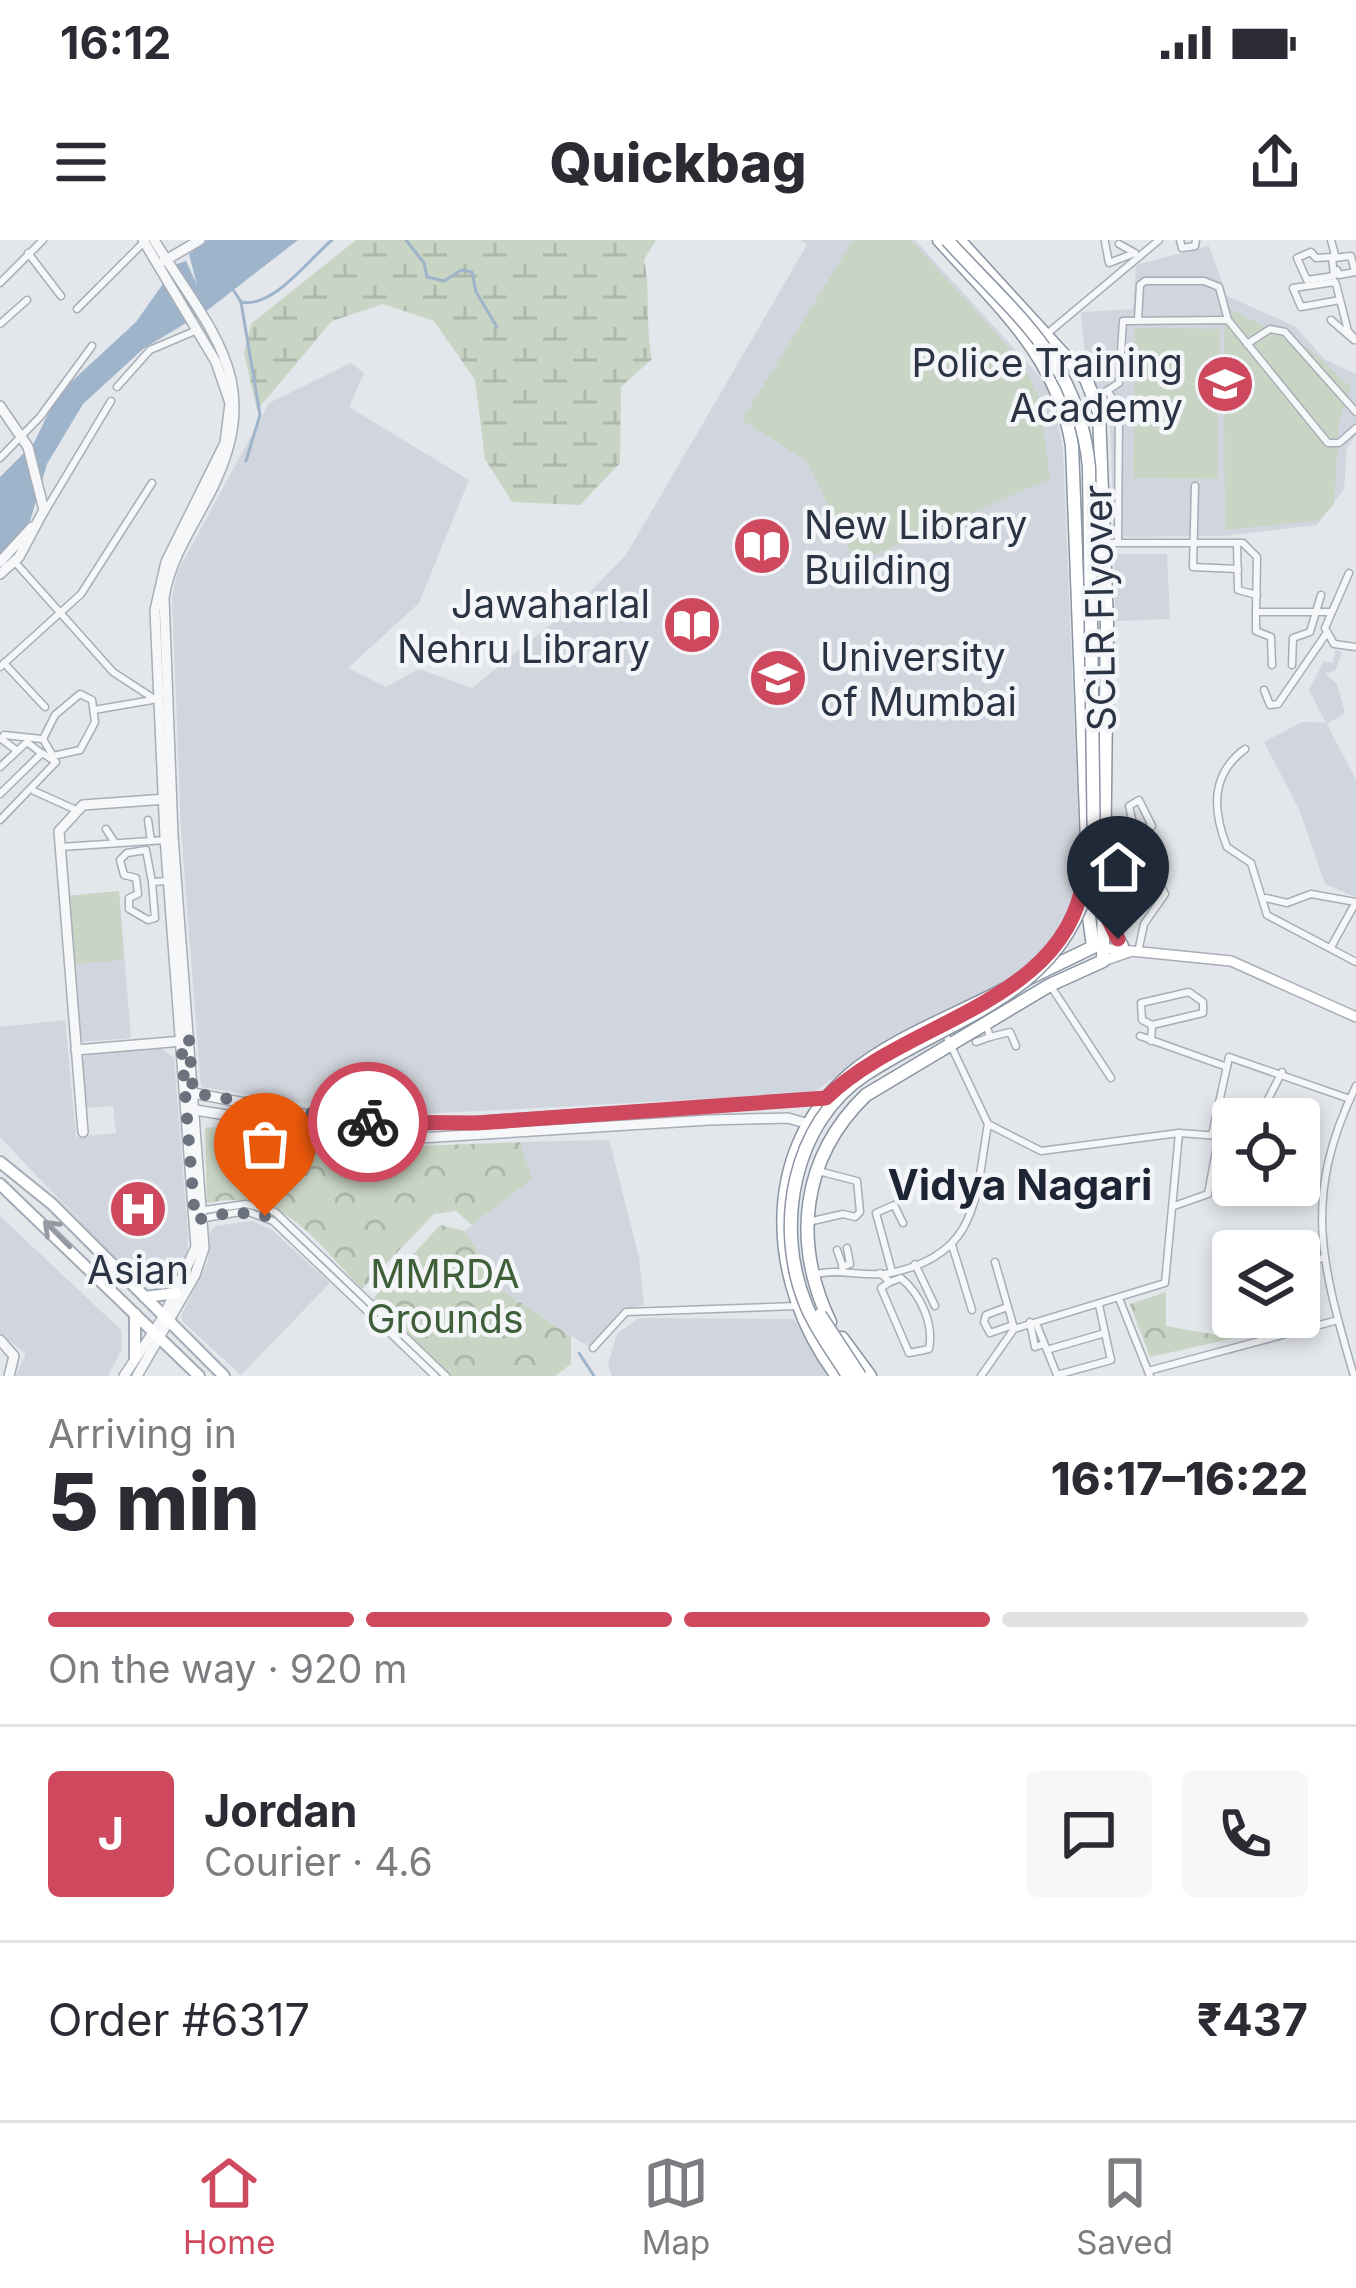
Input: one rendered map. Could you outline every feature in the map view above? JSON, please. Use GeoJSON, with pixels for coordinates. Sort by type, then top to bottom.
{"type":"FeatureCollection","features":[{"type":"Feature","properties":{"kind":"highway"},"geometry":{"type":"LineString","coordinates":[[943,240],[1034,347],[1062,394],[1072,446],[1084,878],[1072,921],[1054,949],[1014,985]]}},
{"type":"Feature","properties":{"kind":"highway"},"geometry":{"type":"LineString","coordinates":[[842,1376],[806,1306],[791,1248],[796,1173],[809,1141],[833,1105],[862,1076],[1003,998],[1052,958],[1080,914],[1094,858],[1085,427],[1075,394],[1050,354],[943,240]]}},
{"type":"Feature","properties":{"kind":"highway"},"geometry":{"type":"LineString","coordinates":[[860,1376],[814,1303],[803,1271],[800,1200],[816,1145],[867,1083],[1007,1005],[1058,964],[1076,942],[1097,890],[1105,834],[1112,543],[1095,394],[1048,333],[958,240]]}},
{"type":"Feature","properties":{"kind":"highway","name":"SCLR Flyover"},"geometry":{"type":"LineString","coordinates":[[1095,394],[1105,834]]}},
{"type":"Feature","properties":{"kind":"highway"},"geometry":{"type":"LineString","coordinates":[[1080,625],[1107,624]]}},
{"type":"Feature","properties":{"kind":"highway"},"geometry":{"type":"LineString","coordinates":[[870,1376],[830,1323],[811,1276],[806,1222],[815,1170],[828,1138],[866,1095],[950,1045],[988,1030],[1097,956],[1111,879],[1105,834]]}},
{"type":"Feature","properties":{"kind":"highway"},"geometry":{"type":"LineString","coordinates":[[1084,878],[1111,879]]}},
{"type":"Feature","properties":{"kind":"highway"},"geometry":{"type":"LineString","coordinates":[[1084,878],[1131,949]]}},
{"type":"Feature","properties":{"kind":"highway"},"geometry":{"type":"LineString","coordinates":[[1051,970],[1082,944],[1105,911]]}},
{"type":"Feature","properties":{"kind":"highway"},"geometry":{"type":"LineString","coordinates":[[842,1376],[818,1348],[796,1306],[783,1244],[785,1190],[809,1124],[826,1098],[853,1072],[1014,985],[1097,956]]}},
{"type":"Feature","properties":{"kind":"highway"},"geometry":{"type":"LineString","coordinates":[[783,1244],[806,1244]]}},
{"type":"Feature","properties":{"kind":"main road"},"geometry":{"type":"LineString","coordinates":[[1097,956],[1131,949],[1231,961],[1356,1017]]}},
{"type":"Feature","properties":{"kind":"main road"},"geometry":{"type":"LineString","coordinates":[[0,1162],[224,1376]]}},
{"type":"Feature","properties":{"kind":"main road"},"geometry":{"type":"LineString","coordinates":[[0,1184],[200,1376]]}},
{"type":"Feature","properties":{"kind":"main road"},"geometry":{"type":"LineString","coordinates":[[145,1297],[176,1293]]}},
{"type":"Feature","properties":{"kind":"main road"},"geometry":{"type":"LineString","coordinates":[[134,1311],[135,1358]]}},
{"type":"Feature","properties":{"kind":"street"},"geometry":{"type":"LineString","coordinates":[[0,283],[43,240]]}},
{"type":"Feature","properties":{"kind":"street"},"geometry":{"type":"LineString","coordinates":[[165,267],[200,240]]}},
{"type":"Feature","properties":{"kind":"street"},"geometry":{"type":"LineString","coordinates":[[1048,333],[1160,240]]}},
{"type":"Feature","properties":{"kind":"street"},"geometry":{"type":"LineString","coordinates":[[1180,240],[1182,248],[1195,246],[1196,240]]}},
{"type":"Feature","properties":{"kind":"street"},"geometry":{"type":"LineString","coordinates":[[1331,240],[1334,256],[1356,251]]}},
{"type":"Feature","properties":{"kind":"street"},"geometry":{"type":"LineString","coordinates":[[77,308],[102,289],[143,241],[165,267],[237,389],[236,433],[158,586],[166,686],[162,703],[167,740],[165,840],[195,1110],[201,1262],[167,1319],[124,1376]]}},
{"type":"Feature","properties":{"kind":"street"},"geometry":{"type":"LineString","coordinates":[[1105,242],[1109,263],[1137,256]]}},
{"type":"Feature","properties":{"kind":"street"},"geometry":{"type":"LineString","coordinates":[[1119,244],[1137,256]]}},
{"type":"Feature","properties":{"kind":"street"},"geometry":{"type":"LineString","coordinates":[[1314,249],[1332,257],[1335,275],[1307,280],[1298,259],[1314,249]]}},
{"type":"Feature","properties":{"kind":"street"},"geometry":{"type":"LineString","coordinates":[[28,253],[61,296]]}},
{"type":"Feature","properties":{"kind":"street"},"geometry":{"type":"LineString","coordinates":[[1340,300],[1301,308],[1293,288],[1333,280],[1356,340]]}},
{"type":"Feature","properties":{"kind":"street"},"geometry":{"type":"LineString","coordinates":[[1138,320],[1140,285],[1165,281],[1219,286],[1228,320],[1328,443],[1339,443],[1356,428]]}},
{"type":"Feature","properties":{"kind":"street"},"geometry":{"type":"LineString","coordinates":[[0,324],[27,300]]}},
{"type":"Feature","properties":{"kind":"street"},"geometry":{"type":"LineString","coordinates":[[1095,394],[1119,383],[1120,323],[1228,320]]}},
{"type":"Feature","properties":{"kind":"street"},"geometry":{"type":"LineString","coordinates":[[1331,320],[1339,332],[1356,340]]}},
{"type":"Feature","properties":{"kind":"street"},"geometry":{"type":"LineString","coordinates":[[117,387],[150,350],[198,326]]}},
{"type":"Feature","properties":{"kind":"street"},"geometry":{"type":"LineString","coordinates":[[1247,344],[1270,329],[1285,332],[1356,412]]}},
{"type":"Feature","properties":{"kind":"street"},"geometry":{"type":"LineString","coordinates":[[0,458],[92,346]]}},
{"type":"Feature","properties":{"kind":"street"},"geometry":{"type":"LineString","coordinates":[[0,574],[62,490],[111,401]]}},
{"type":"Feature","properties":{"kind":"street"},"geometry":{"type":"LineString","coordinates":[[0,410],[28,447],[44,494],[42,516]]}},
{"type":"Feature","properties":{"kind":"street"},"geometry":{"type":"LineString","coordinates":[[45,707],[2,665],[62,613],[94,577],[152,483]]}},
{"type":"Feature","properties":{"kind":"street"},"geometry":{"type":"LineString","coordinates":[[1195,486],[1197,569],[1238,569]]}},
{"type":"Feature","properties":{"kind":"street"},"geometry":{"type":"LineString","coordinates":[[1112,543],[1237,543],[1256,552],[1257,633],[1271,637],[1272,664]]}},
{"type":"Feature","properties":{"kind":"street"},"geometry":{"type":"LineString","coordinates":[[1237,543],[1240,593],[1257,595]]}},
{"type":"Feature","properties":{"kind":"street"},"geometry":{"type":"LineString","coordinates":[[8,559],[113,672],[162,703]]}},
{"type":"Feature","properties":{"kind":"street"},"geometry":{"type":"LineString","coordinates":[[1264,690],[1270,705],[1278,704],[1326,634],[1349,573]]}},
{"type":"Feature","properties":{"kind":"street"},"geometry":{"type":"LineString","coordinates":[[1292,665],[1293,638],[1310,632],[1321,595]]}},
{"type":"Feature","properties":{"kind":"street"},"geometry":{"type":"LineString","coordinates":[[1294,597],[1294,612]]}},
{"type":"Feature","properties":{"kind":"street"},"geometry":{"type":"LineString","coordinates":[[1256,612],[1331,613]]}},
{"type":"Feature","properties":{"kind":"street"},"geometry":{"type":"LineString","coordinates":[[1326,634],[1334,644],[1356,647]]}},
{"type":"Feature","properties":{"kind":"street"},"geometry":{"type":"LineString","coordinates":[[80,694],[88,694],[95,722],[80,750],[53,756],[44,739],[55,715],[80,694]]}},
{"type":"Feature","properties":{"kind":"street"},"geometry":{"type":"LineString","coordinates":[[94,710],[162,703]]}},
{"type":"Feature","properties":{"kind":"street"},"geometry":{"type":"LineString","coordinates":[[2,736],[44,739]]}},
{"type":"Feature","properties":{"kind":"street"},"geometry":{"type":"LineString","coordinates":[[2,736],[17,751]]}},
{"type":"Feature","properties":{"kind":"street"},"geometry":{"type":"LineString","coordinates":[[0,767],[27,742],[57,767],[2,814]]}},
{"type":"Feature","properties":{"kind":"street"},"geometry":{"type":"LineString","coordinates":[[1245,749],[1225,764],[1216,802],[1227,847],[1251,863],[1266,898],[1267,915],[1354,961]]}},
{"type":"Feature","properties":{"kind":"street"},"geometry":{"type":"LineString","coordinates":[[0,794],[41,754]]}},
{"type":"Feature","properties":{"kind":"street"},"geometry":{"type":"LineString","coordinates":[[32,790],[74,809],[167,799]]}},
{"type":"Feature","properties":{"kind":"street"},"geometry":{"type":"LineString","coordinates":[[167,799],[199,1215],[194,1259],[167,1319]]}},
{"type":"Feature","properties":{"kind":"street"},"geometry":{"type":"LineString","coordinates":[[1105,834],[1135,832],[1153,822],[1138,800],[1129,806],[1135,832]]}},
{"type":"Feature","properties":{"kind":"street"},"geometry":{"type":"LineString","coordinates":[[74,809],[59,831],[58,848],[83,1132]]}},
{"type":"Feature","properties":{"kind":"street"},"geometry":{"type":"LineString","coordinates":[[148,820],[151,841]]}},
{"type":"Feature","properties":{"kind":"street"},"geometry":{"type":"LineString","coordinates":[[58,848],[114,834],[165,840]]}},
{"type":"Feature","properties":{"kind":"street"},"geometry":{"type":"LineString","coordinates":[[148,852],[152,886],[155,918],[148,920],[129,909],[129,898],[137,894],[136,878],[124,875],[120,860],[127,853],[148,852]]}},
{"type":"Feature","properties":{"kind":"street"},"geometry":{"type":"LineString","coordinates":[[1105,911],[1136,907],[1135,879],[1155,875],[1165,894],[1131,949]]}},
{"type":"Feature","properties":{"kind":"street"},"geometry":{"type":"LineString","coordinates":[[1105,911],[1127,903],[1124,881],[1111,879]]}},
{"type":"Feature","properties":{"kind":"street"},"geometry":{"type":"LineString","coordinates":[[152,886],[169,885]]}},
{"type":"Feature","properties":{"kind":"street"},"geometry":{"type":"LineString","coordinates":[[1266,898],[1287,904],[1311,894],[1356,902],[1331,947]]}},
{"type":"Feature","properties":{"kind":"street"},"geometry":{"type":"LineString","coordinates":[[1050,985],[1111,1078]]}},
{"type":"Feature","properties":{"kind":"street"},"geometry":{"type":"LineString","coordinates":[[1189,992],[1203,1002],[1203,1013],[1152,1025],[1142,1020],[1141,1003],[1189,992]]}},
{"type":"Feature","properties":{"kind":"street"},"geometry":{"type":"LineString","coordinates":[[811,1276],[843,1269],[880,1273],[891,1277],[899,1277],[913,1289],[931,1330],[931,1348],[909,1353],[881,1288],[891,1277],[952,1245],[976,1209],[988,1124],[940,1022]]}},
{"type":"Feature","properties":{"kind":"street"},"geometry":{"type":"LineString","coordinates":[[1151,1041],[1152,1025]]}},
{"type":"Feature","properties":{"kind":"street"},"geometry":{"type":"LineString","coordinates":[[976,1042],[988,1030],[1006,1031],[1016,1046]]}},
{"type":"Feature","properties":{"kind":"street"},"geometry":{"type":"LineString","coordinates":[[1140,1036],[1227,1067]]}},
{"type":"Feature","properties":{"kind":"street"},"geometry":{"type":"LineString","coordinates":[[76,1050],[185,1040]]}},
{"type":"Feature","properties":{"kind":"street"},"geometry":{"type":"LineString","coordinates":[[1222,1098],[1229,1057],[1282,1072],[1350,1100]]}},
{"type":"Feature","properties":{"kind":"street"},"geometry":{"type":"LineString","coordinates":[[1269,1098],[1282,1072]]}},
{"type":"Feature","properties":{"kind":"street"},"geometry":{"type":"LineString","coordinates":[[1354,1376],[1319,1238],[1328,1146],[1356,1086]]}},
{"type":"Feature","properties":{"kind":"street"},"geometry":{"type":"LineString","coordinates":[[193,1093],[332,1118],[400,1124],[826,1098]]}},
{"type":"Feature","properties":{"kind":"street"},"geometry":{"type":"LineString","coordinates":[[708,1106],[709,1120]]}},
{"type":"Feature","properties":{"kind":"street"},"geometry":{"type":"LineString","coordinates":[[195,1110],[330,1132],[400,1137],[478,1138],[709,1120],[788,1118],[809,1124]]}},
{"type":"Feature","properties":{"kind":"street"},"geometry":{"type":"LineString","coordinates":[[616,1112],[618,1126]]}},
{"type":"Feature","properties":{"kind":"street"},"geometry":{"type":"LineString","coordinates":[[330,1132],[332,1118]]}},
{"type":"Feature","properties":{"kind":"street"},"geometry":{"type":"LineString","coordinates":[[400,1124],[400,1137]]}},
{"type":"Feature","properties":{"kind":"street"},"geometry":{"type":"LineString","coordinates":[[988,1124],[1022,1137],[1041,1151],[1179,1133],[1212,1135]]}},
{"type":"Feature","properties":{"kind":"street"},"geometry":{"type":"LineString","coordinates":[[1008,1307],[983,1318],[987,1332],[1120,1300],[1165,1283],[1179,1133]]}},
{"type":"Feature","properties":{"kind":"street"},"geometry":{"type":"LineString","coordinates":[[1174,1206],[1208,1193],[1212,1160]]}},
{"type":"Feature","properties":{"kind":"street"},"geometry":{"type":"LineString","coordinates":[[806,1222],[843,1214],[855,1217],[860,1212],[857,1181],[815,1170]]}},
{"type":"Feature","properties":{"kind":"street"},"geometry":{"type":"LineString","coordinates":[[199,1215],[246,1204],[275,1212],[446,1376]]}},
{"type":"Feature","properties":{"kind":"street"},"geometry":{"type":"LineString","coordinates":[[891,1277],[876,1213],[894,1205],[903,1223]]}},
{"type":"Feature","properties":{"kind":"street"},"geometry":{"type":"LineString","coordinates":[[199,1215],[246,1211],[273,1221],[435,1376]]}},
{"type":"Feature","properties":{"kind":"street"},"geometry":{"type":"LineString","coordinates":[[952,1245],[973,1310]]}},
{"type":"Feature","properties":{"kind":"street"},"geometry":{"type":"LineString","coordinates":[[843,1269],[850,1264],[847,1248]]}},
{"type":"Feature","properties":{"kind":"street"},"geometry":{"type":"LineString","coordinates":[[837,1250],[843,1269]]}},
{"type":"Feature","properties":{"kind":"street"},"geometry":{"type":"LineString","coordinates":[[1320,1259],[1324,1258]]}},
{"type":"Feature","properties":{"kind":"street"},"geometry":{"type":"LineString","coordinates":[[981,1376],[1011,1328],[994,1262]]}},
{"type":"Feature","properties":{"kind":"street"},"geometry":{"type":"LineString","coordinates":[[915,1264],[935,1306]]}},
{"type":"Feature","properties":{"kind":"street"},"geometry":{"type":"LineString","coordinates":[[1120,1300],[1149,1374],[1338,1319]]}},
{"type":"Feature","properties":{"kind":"street"},"geometry":{"type":"LineString","coordinates":[[1033,1322],[1057,1375],[1111,1360],[1100,1305]]}},
{"type":"Feature","properties":{"kind":"street"},"geometry":{"type":"LineString","coordinates":[[593,1348],[626,1312],[796,1306]]}},
{"type":"Feature","properties":{"kind":"street"},"geometry":{"type":"LineString","coordinates":[[997,1311],[1011,1328]]}},
{"type":"Feature","properties":{"kind":"street"},"geometry":{"type":"LineString","coordinates":[[137,1376],[156,1333]]}},
{"type":"Feature","properties":{"kind":"street"},"geometry":{"type":"LineString","coordinates":[[1042,1347],[1105,1334]]}},
{"type":"Feature","properties":{"kind":"street"},"geometry":{"type":"LineString","coordinates":[[0,1340],[14,1356],[9,1376]]}},
{"type":"Feature","properties":{"kind":"shaded area","name":"University of Mumbai"},"geometry":{"type":"Polygon","coordinates":[[[801,240],[915,240],[1052,390],[1063,450],[1079,836],[1073,912],[1052,947],[1029,969],[878,1045],[813,1093],[385,1116],[201,1087],[181,830],[172,596],[177,573],[269,403],[351,363],[364,373],[349,407],[469,480],[419,603],[348,668],[386,687],[419,669],[472,688],[588,594],[626,555],[807,245],[801,240]]]}},
{"type":"Feature","properties":{"kind":"shaded area","name":"Police Training Academy"},"geometry":{"type":"Polygon","coordinates":[[[1209,246],[1227,296],[1296,327],[1324,359],[1356,374],[1356,435],[1347,448],[1344,489],[1317,525],[1224,536],[1114,537],[1110,422],[1086,368],[1081,312],[1133,309],[1136,265],[1209,246]]]}},
{"type":"Feature","properties":{"kind":"shaded area"},"geometry":{"type":"Polygon","coordinates":[[[1114,554],[1167,554],[1170,619],[1115,621],[1114,554]]]}},
{"type":"Feature","properties":{"kind":"shaded area"},"geometry":{"type":"Polygon","coordinates":[[[1336,650],[1342,652],[1335,671],[1325,673],[1337,684],[1345,713],[1327,724],[1356,780],[1356,897],[1325,884],[1299,809],[1264,742],[1302,722],[1326,723],[1309,690],[1324,661],[1332,663],[1336,650]]]}},
{"type":"Feature","properties":{"kind":"shaded area"},"geometry":{"type":"Polygon","coordinates":[[[119,891],[131,1038],[80,1042],[68,896],[119,891]]]}},
{"type":"Feature","properties":{"kind":"shaded area"},"geometry":{"type":"Polygon","coordinates":[[[65,1020],[76,1137],[116,1133],[113,1106],[85,1108],[82,1059],[88,1054],[159,1047],[174,1058],[187,1261],[163,1283],[144,1285],[133,1277],[0,1137],[0,1027],[65,1020]]]}},
{"type":"Feature","properties":{"kind":"shaded area"},"geometry":{"type":"Polygon","coordinates":[[[609,1140],[639,1257],[644,1305],[622,1310],[589,1347],[503,1291],[465,1231],[531,1179],[520,1142],[609,1140]]]}},
{"type":"Feature","properties":{"kind":"shaded area"},"geometry":{"type":"Polygon","coordinates":[[[0,1216],[121,1330],[122,1349],[108,1376],[15,1376],[26,1354],[0,1333],[0,1216]]]}},
{"type":"Feature","properties":{"kind":"shaded area"},"geometry":{"type":"Polygon","coordinates":[[[252,1221],[272,1230],[330,1283],[241,1375],[182,1321],[182,1314],[208,1261],[210,1232],[216,1226],[252,1221]]]}},
{"type":"Feature","properties":{"kind":"shaded area"},"geometry":{"type":"Polygon","coordinates":[[[639,1318],[794,1319],[834,1376],[612,1376],[608,1365],[617,1334],[639,1318]]]}},
{"type":"Feature","properties":{"kind":"green space"},"geometry":{"type":"Polygon","coordinates":[[[356,240],[656,240],[644,260],[652,359],[621,387],[620,463],[580,505],[512,502],[485,459],[475,380],[434,321],[383,304],[332,321],[257,410],[244,353],[251,324],[356,240]]]}},
{"type":"Feature","properties":{"kind":"green space"},"geometry":{"type":"Polygon","coordinates":[[[853,240],[911,240],[1021,361],[1039,397],[1050,479],[855,563],[807,461],[742,420],[853,240]]]}},
{"type":"Feature","properties":{"kind":"green space"},"geometry":{"type":"Polygon","coordinates":[[[1224,306],[1307,347],[1351,387],[1339,422],[1334,504],[1319,520],[1225,530],[1224,306]]]}},
{"type":"Feature","properties":{"kind":"green space"},"geometry":{"type":"Polygon","coordinates":[[[1135,328],[1220,329],[1217,479],[1133,478],[1135,328]]]}},
{"type":"Feature","properties":{"kind":"green space"},"geometry":{"type":"Polygon","coordinates":[[[119,891],[124,960],[74,964],[68,896],[119,891]]]}},
{"type":"Feature","properties":{"kind":"green space","name":"MMRDA Grounds"},"geometry":{"type":"Polygon","coordinates":[[[231,1125],[393,1147],[520,1142],[532,1179],[472,1225],[456,1211],[434,1214],[362,1289],[312,1236],[277,1210],[234,1200],[207,1203],[205,1128],[231,1125]]]}},
{"type":"Feature","properties":{"kind":"green space","name":"MMRDA Grounds"},"geometry":{"type":"Polygon","coordinates":[[[440,1225],[465,1231],[503,1291],[571,1336],[571,1364],[555,1376],[451,1376],[373,1299],[440,1225]]]}},
{"type":"Feature","properties":{"kind":"green space"},"geometry":{"type":"Polygon","coordinates":[[[1166,1292],[1166,1326],[1212,1334],[1212,1338],[1234,1338],[1150,1357],[1130,1304],[1166,1292]]]}},
{"type":"Feature","properties":{"kind":"water"},"geometry":{"type":"Polygon","coordinates":[[[207,240],[298,240],[209,309],[143,349],[83,404],[47,464],[28,528],[0,560],[0,477],[34,443],[57,395],[136,322],[177,264],[186,261],[197,285],[189,254],[207,240]]]}},
{"type":"Feature","properties":{"kind":"waterway"},"geometry":{"type":"LineString","coordinates":[[234,291],[241,302],[265,298],[332,240]]}},
{"type":"Feature","properties":{"kind":"waterway"},"geometry":{"type":"LineString","coordinates":[[406,240],[424,263],[427,277],[444,281],[461,270],[472,272],[476,292],[497,327]]}},
{"type":"Feature","properties":{"kind":"waterway"},"geometry":{"type":"LineString","coordinates":[[241,302],[260,415],[246,461]]}},
{"type":"Feature","properties":{"kind":"waterway"},"geometry":{"type":"LineString","coordinates":[[579,1353],[594,1376]]}},
{"type":"Feature","properties":{"kind":"way so far"},"geometry":{"type":"LineString","coordinates":[[265,1216],[246,1211],[195,1220],[181,1041],[189,1040],[193,1093],[368,1122]]}},
{"type":"Feature","properties":{"kind":"place","name":"Police Training Academy"},"geometry":{"type":"Point","coordinates":[1225,384]}},
{"type":"Feature","properties":{"kind":"place","name":"New Library Building"},"geometry":{"type":"Point","coordinates":[762,546]}},
{"type":"Feature","properties":{"kind":"place","name":"Jawaharlal Nehru Library"},"geometry":{"type":"Point","coordinates":[692,625]}},
{"type":"Feature","properties":{"kind":"place","name":"University of Mumbai"},"geometry":{"type":"Point","coordinates":[778,678]}},
{"type":"Feature","properties":{"kind":"place","name":"Asian"},"geometry":{"type":"Point","coordinates":[138,1209]}},
{"type":"Feature","properties":{"kind":"district","name":"Vidya Nagari"},"geometry":{"type":"Point","coordinates":[1020,1184]}},
{"type":"Feature","properties":{"kind":"route"},"geometry":{"type":"LineString","coordinates":[[368,1122],[477,1123],[826,1098],[853,1072],[1035,969],[1072,921],[1084,877],[1106,877],[1102,906],[1118,939]]}}]}
